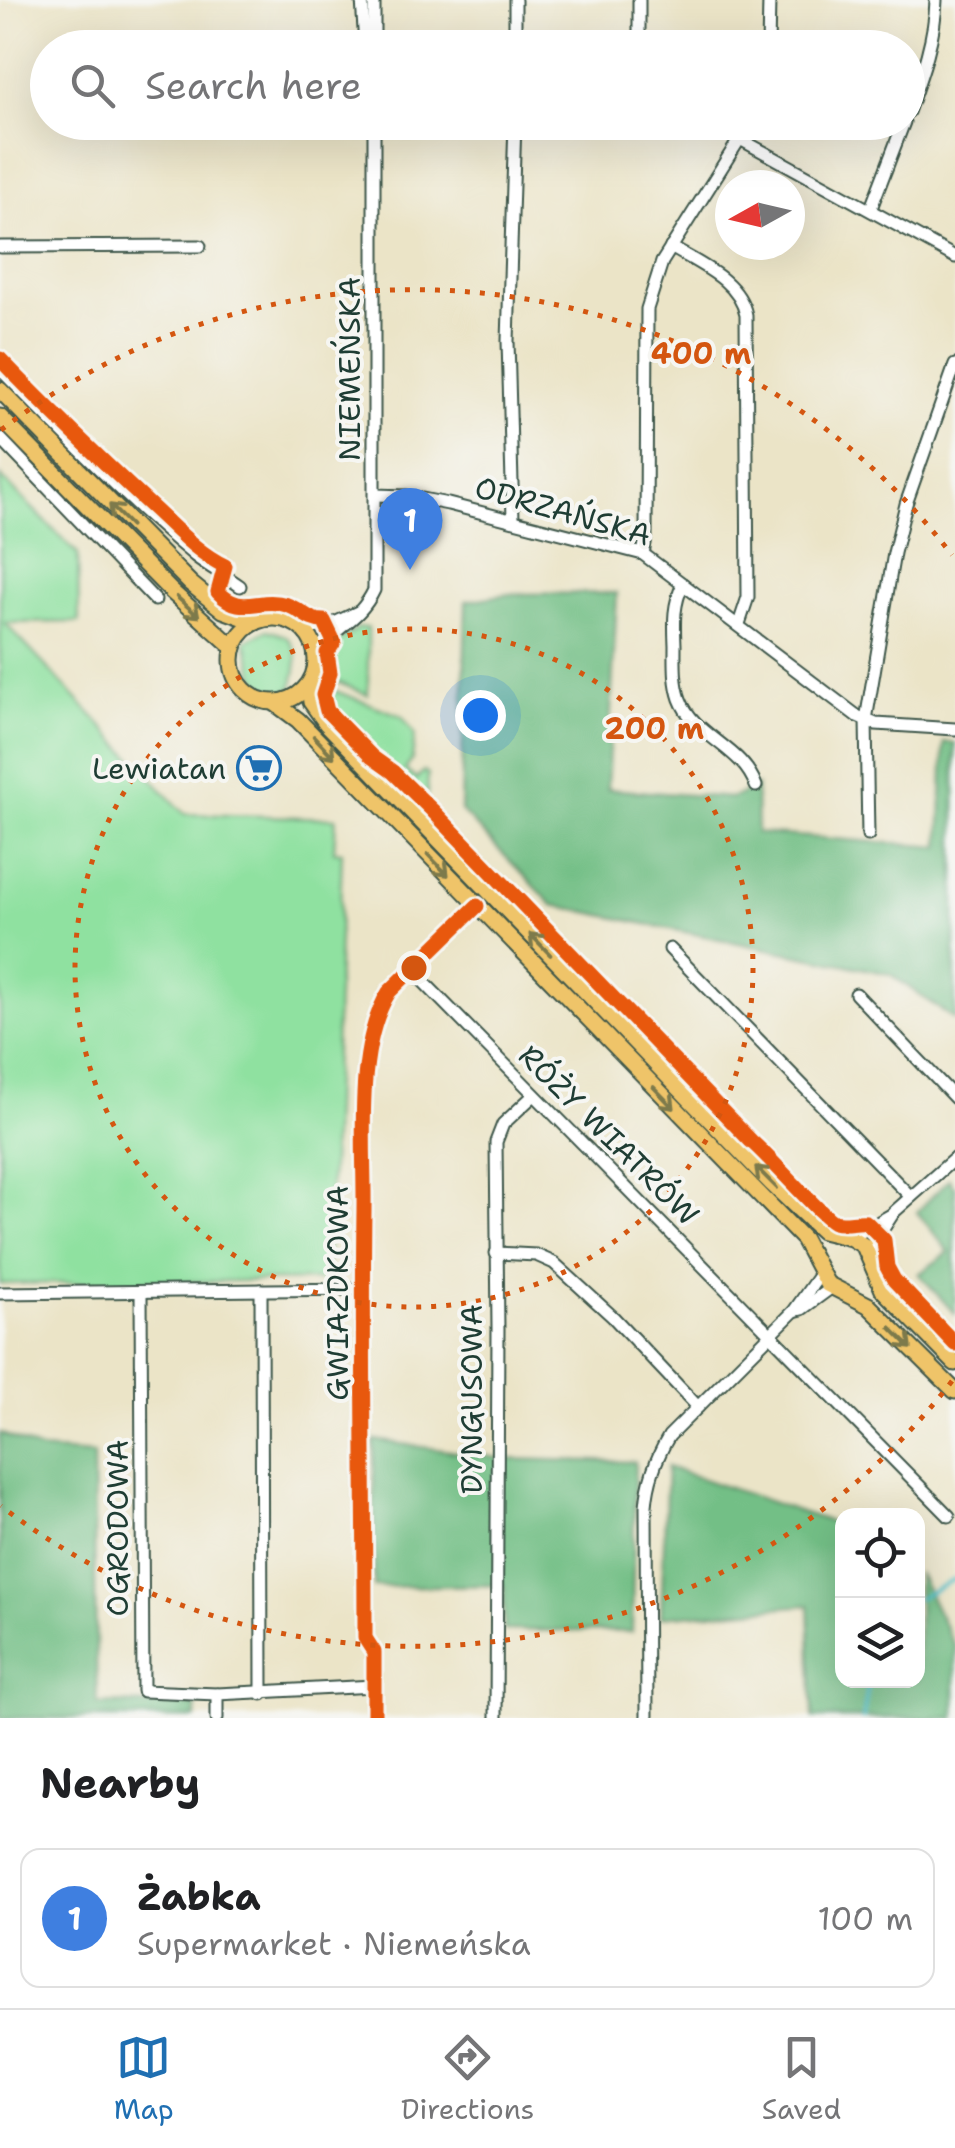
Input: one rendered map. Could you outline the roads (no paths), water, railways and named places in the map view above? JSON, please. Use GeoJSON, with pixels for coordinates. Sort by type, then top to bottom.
{"type":"FeatureCollection","features":[{"type":"Feature","properties":{"kind":"main road"},"geometry":{"type":"LineString","coordinates":[[0,390],[190,583],[222,610],[256,622]]}},
{"type":"Feature","properties":{"kind":"main road"},"geometry":{"type":"LineString","coordinates":[[0,417],[170,591],[234,648]]}},
{"type":"Feature","properties":{"kind":"main road"},"geometry":{"type":"LineString","coordinates":[[309,685],[295,697],[275,702],[255,698],[244,690],[233,670],[234,648],[245,630],[256,622],[279,618],[310,636],[316,653],[308,696],[314,709],[772,1182],[822,1231],[846,1238],[870,1258],[883,1290],[955,1363]]}},
{"type":"Feature","properties":{"kind":"main road"},"geometry":{"type":"LineString","coordinates":[[275,702],[298,720],[803,1239],[819,1270],[837,1289],[868,1305],[955,1391]]}},
{"type":"Feature","properties":{"kind":"main road"},"geometry":{"type":"LineString","coordinates":[[819,1270],[822,1250],[830,1242],[846,1238]]}},
{"type":"Feature","properties":{"kind":"main road"},"geometry":{"type":"LineString","coordinates":[[837,1289],[855,1288],[865,1281],[870,1258]]}},
{"type":"Feature","properties":{"kind":"street"},"geometry":{"type":"LineString","coordinates":[[362,0],[364,30]]}},
{"type":"Feature","properties":{"kind":"street"},"geometry":{"type":"LineString","coordinates":[[374,0],[374,30]]}},
{"type":"Feature","properties":{"kind":"street"},"geometry":{"type":"LineString","coordinates":[[515,0],[515,30]]}},
{"type":"Feature","properties":{"kind":"street"},"geometry":{"type":"LineString","coordinates":[[640,0],[640,30]]}},
{"type":"Feature","properties":{"kind":"street"},"geometry":{"type":"LineString","coordinates":[[768,30],[769,0]]}},
{"type":"Feature","properties":{"kind":"street"},"geometry":{"type":"LineString","coordinates":[[925,66],[936,19],[936,0]]}},
{"type":"Feature","properties":{"kind":"street","name":"NIEMEŃSKA"},"geometry":{"type":"LineString","coordinates":[[362,610],[374,590],[374,140]]}},
{"type":"Feature","properties":{"kind":"street"},"geometry":{"type":"LineString","coordinates":[[513,519],[508,341],[514,140]]}},
{"type":"Feature","properties":{"kind":"street"},"geometry":{"type":"LineString","coordinates":[[643,554],[647,309],[654,282],[671,247],[739,140],[955,257]]}},
{"type":"Feature","properties":{"kind":"street"},"geometry":{"type":"LineString","coordinates":[[870,208],[897,140]]}},
{"type":"Feature","properties":{"kind":"street"},"geometry":{"type":"LineString","coordinates":[[0,247],[200,246]]}},
{"type":"Feature","properties":{"kind":"street"},"geometry":{"type":"LineString","coordinates":[[671,247],[731,286],[740,296],[746,315],[748,597],[739,624]]}},
{"type":"Feature","properties":{"kind":"street"},"geometry":{"type":"LineString","coordinates":[[868,835],[866,720],[894,553],[906,504],[955,365]]}},
{"type":"Feature","properties":{"kind":"street"},"geometry":{"type":"LineString","coordinates":[[0,369],[68,439],[185,547],[240,586]]}},
{"type":"Feature","properties":{"kind":"street"},"geometry":{"type":"LineString","coordinates":[[0,438],[155,600]]}},
{"type":"Feature","properties":{"kind":"street","name":"ODRZAŃSKA"},"geometry":{"type":"LineString","coordinates":[[374,495],[422,498],[643,554],[866,720],[890,726],[955,729]]}},
{"type":"Feature","properties":{"kind":"street"},"geometry":{"type":"LineString","coordinates":[[683,584],[674,607],[680,702],[690,718],[748,766],[756,786]]}},
{"type":"Feature","properties":{"kind":"street"},"geometry":{"type":"LineString","coordinates":[[302,628],[326,626],[362,610]]}},
{"type":"Feature","properties":{"kind":"street"},"geometry":{"type":"LineString","coordinates":[[316,653],[362,610]]}},
{"type":"Feature","properties":{"kind":"street","name":"GWIAZDKOWA"},"geometry":{"type":"LineString","coordinates":[[374,1718],[374,1652],[365,1638],[363,1288],[369,1050],[380,1007],[389,992],[477,906]]}},
{"type":"Feature","properties":{"kind":"street"},"geometry":{"type":"LineString","coordinates":[[670,949],[910,1196]]}},
{"type":"Feature","properties":{"kind":"street","name":"RÓŻY WIATRÓW"},"geometry":{"type":"LineString","coordinates":[[412,970],[949,1516]]}},
{"type":"Feature","properties":{"kind":"street"},"geometry":{"type":"LineString","coordinates":[[856,994],[955,1098]]}},
{"type":"Feature","properties":{"kind":"street","name":"DYNGUSOWA"},"geometry":{"type":"LineString","coordinates":[[496,1718],[496,1142],[503,1124],[534,1095]]}},
{"type":"Feature","properties":{"kind":"street"},"geometry":{"type":"LineString","coordinates":[[846,1238],[894,1212],[955,1158]]}},
{"type":"Feature","properties":{"kind":"street"},"geometry":{"type":"LineString","coordinates":[[870,1258],[894,1212]]}},
{"type":"Feature","properties":{"kind":"street"},"geometry":{"type":"LineString","coordinates":[[496,1253],[536,1255],[554,1262],[613,1316],[698,1407]]}},
{"type":"Feature","properties":{"kind":"street"},"geometry":{"type":"LineString","coordinates":[[647,1718],[647,1491],[660,1452],[670,1436],[794,1311],[819,1270]]}},
{"type":"Feature","properties":{"kind":"street"},"geometry":{"type":"LineString","coordinates":[[0,1293],[363,1288]]}},
{"type":"Feature","properties":{"kind":"street"},"geometry":{"type":"LineString","coordinates":[[794,1311],[837,1289]]}},
{"type":"Feature","properties":{"kind":"street"},"geometry":{"type":"LineString","coordinates":[[261,1290],[262,1694]]}},
{"type":"Feature","properties":{"kind":"street","name":"OGRODOWA"},"geometry":{"type":"LineString","coordinates":[[141,1292],[143,1691],[262,1694],[374,1686]]}},
{"type":"Feature","properties":{"kind":"street"},"geometry":{"type":"LineString","coordinates":[[217,1694],[217,1718]]}},
{"type":"Feature","properties":{"kind":"waterway"},"geometry":{"type":"LineString","coordinates":[[925,1594],[955,1579]]}},
{"type":"Feature","properties":{"kind":"waterway"},"geometry":{"type":"LineString","coordinates":[[863,1718],[868,1688]]}},
{"type":"Feature","properties":{"kind":"place","name":"Żabka"},"geometry":{"type":"Point","coordinates":[410,570]}},
{"type":"Feature","properties":{"kind":"place","name":"Lewiatan"},"geometry":{"type":"Point","coordinates":[259,768]}}]}
